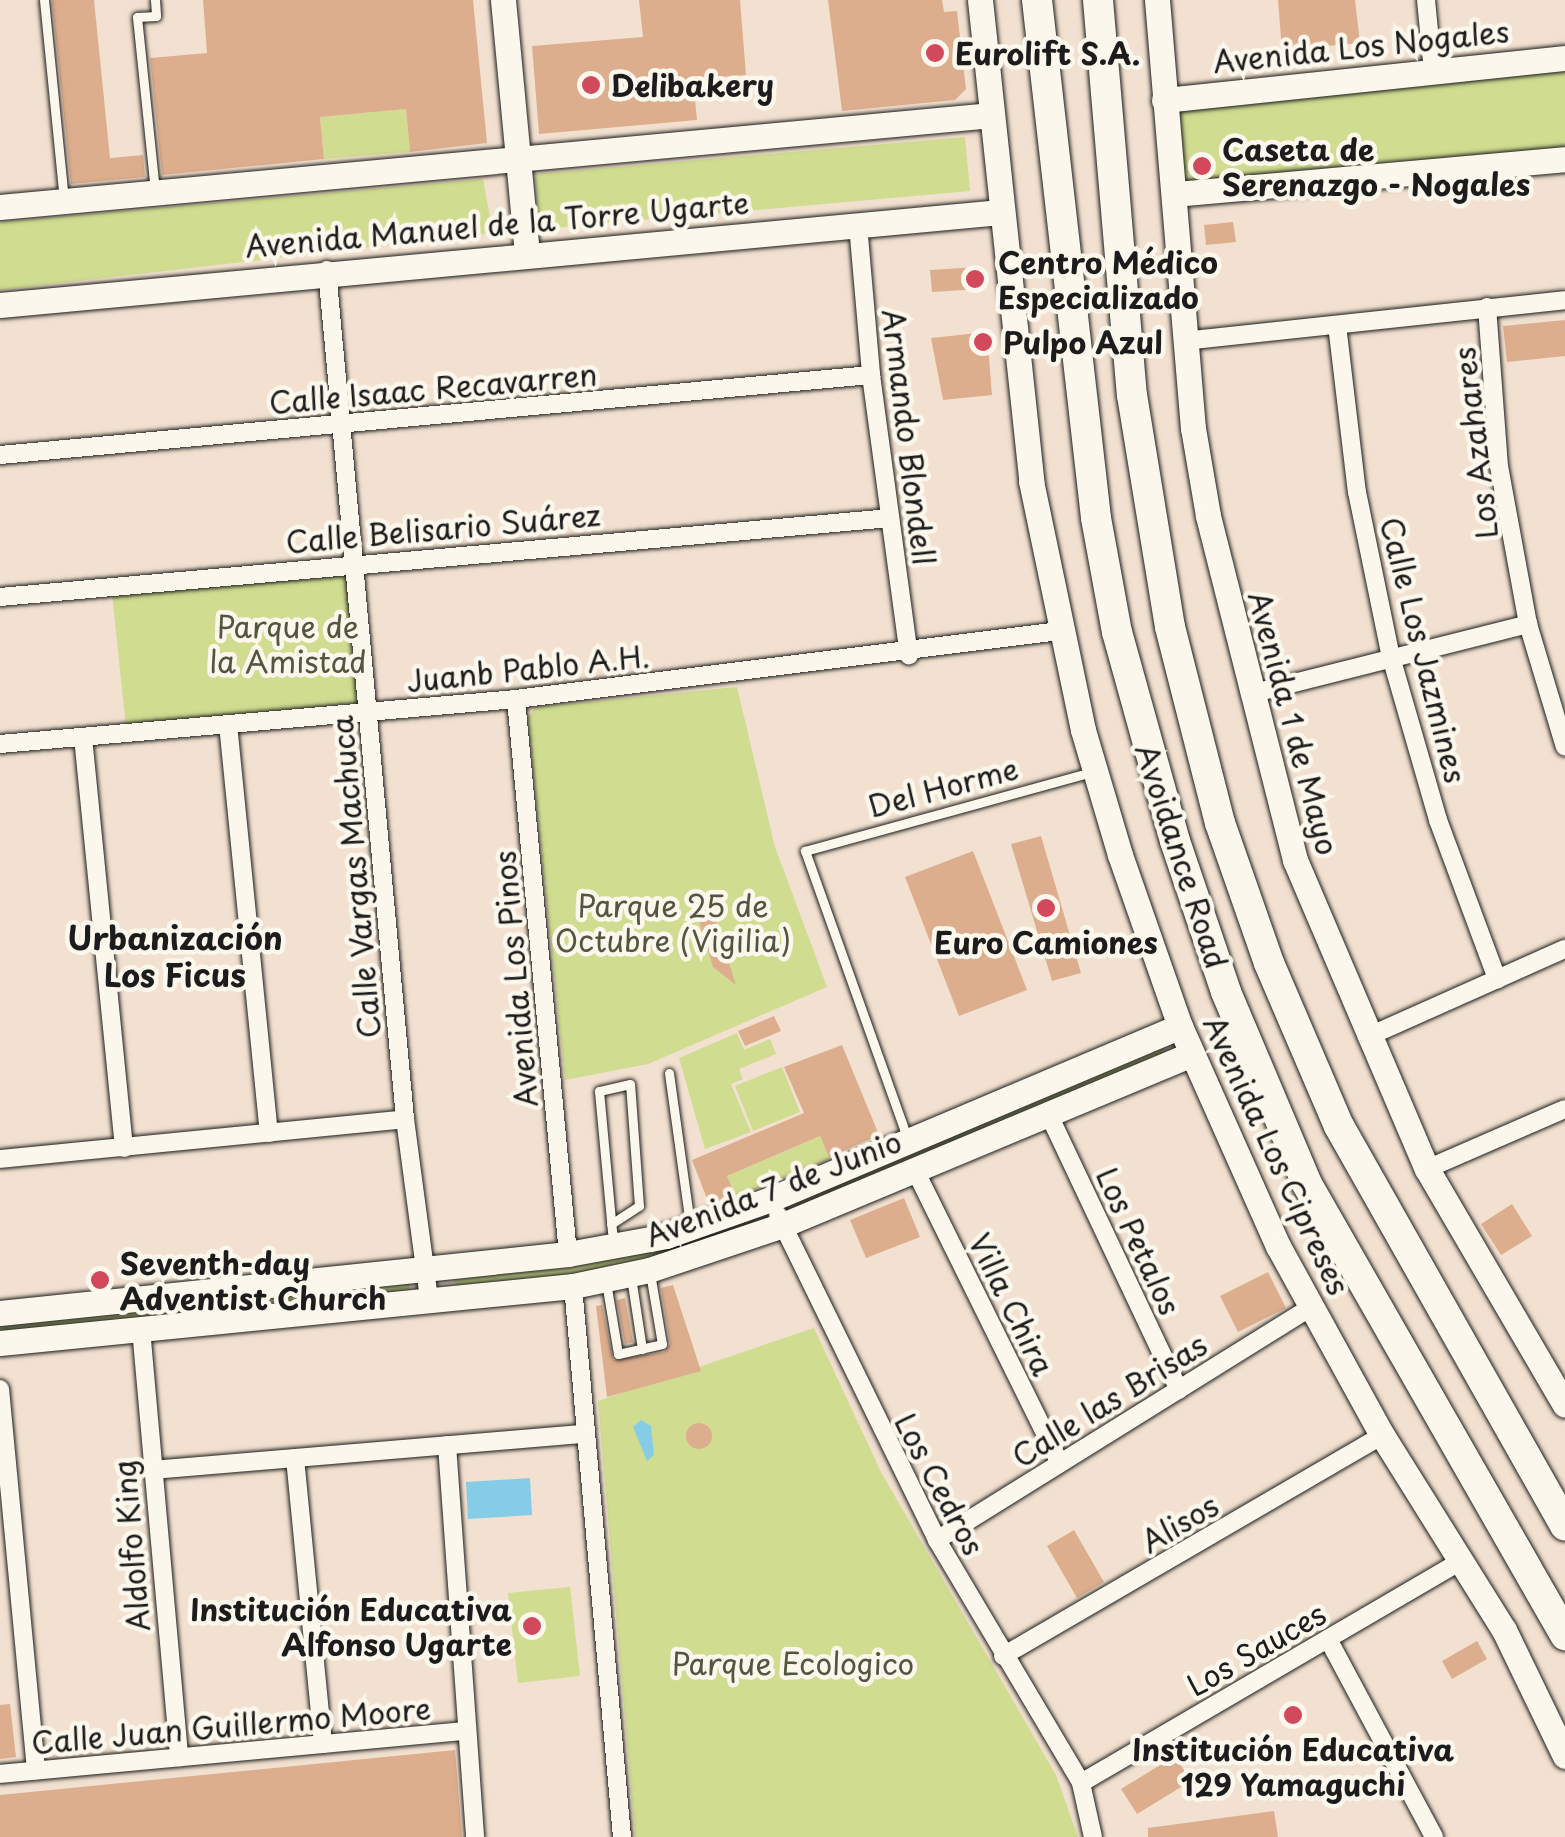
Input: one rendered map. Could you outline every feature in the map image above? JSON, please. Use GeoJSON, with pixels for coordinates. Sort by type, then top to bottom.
{"type":"FeatureCollection","features":[{"type":"Feature","properties":{"kind":"highway","name":"Avoidance Road"},"geometry":{"type":"LineString","coordinates":[[1037,0],[1096,518],[1117,632],[1175,841],[1226,992],[1308,1184],[1565,1636]]}},
{"type":"Feature","properties":{"kind":"highway","name":"Avoidance Road"},"geometry":{"type":"LineString","coordinates":[[1098,0],[1139,446],[1170,627],[1220,822],[1269,962],[1340,1126],[1565,1526]]}},
{"type":"Feature","properties":{"kind":"street"},"geometry":{"type":"LineString","coordinates":[[503,0],[527,254]]}},
{"type":"Feature","properties":{"kind":"street","name":"Avenida Los Cipreses"},"geometry":{"type":"LineString","coordinates":[[980,0],[1028,463],[1060,632],[1094,771],[1191,1054],[1311,1307],[1382,1435],[1504,1630],[1565,1756]]}},
{"type":"Feature","properties":{"kind":"street","name":"Avenida 1 de Mayo"},"geometry":{"type":"LineString","coordinates":[[1157,0],[1184,341],[1208,516],[1294,860],[1427,1169],[1565,1405]]}},
{"type":"Feature","properties":{"kind":"street"},"geometry":{"type":"LineString","coordinates":[[1426,0],[1433,71]]}},
{"type":"Feature","properties":{"kind":"street","name":"Avenida Los Nogales"},"geometry":{"type":"LineString","coordinates":[[1164,100],[1565,58]]}},
{"type":"Feature","properties":{"kind":"street","name":"Avenida Manuel de la Torre Ugarte"},"geometry":{"type":"LineString","coordinates":[[0,207],[992,115]]}},
{"type":"Feature","properties":{"kind":"street"},"geometry":{"type":"LineString","coordinates":[[1175,194],[1565,159]]}},
{"type":"Feature","properties":{"kind":"street","name":"Avenida Manuel de la Torre Ugarte"},"geometry":{"type":"LineString","coordinates":[[0,306],[327,270],[1001,212]]}},
{"type":"Feature","properties":{"kind":"street","name":"Armando Blondell"},"geometry":{"type":"LineString","coordinates":[[858,225],[870,375],[909,655]]}},
{"type":"Feature","properties":{"kind":"street","name":"Calle Vargas Machuca"},"geometry":{"type":"LineString","coordinates":[[327,270],[404,1120],[429,1298]]}},
{"type":"Feature","properties":{"kind":"street"},"geometry":{"type":"LineString","coordinates":[[1184,341],[1565,300]]}},
{"type":"Feature","properties":{"kind":"street","name":"Los Azahares"},"geometry":{"type":"LineString","coordinates":[[1487,307],[1499,466],[1528,624],[1565,747]]}},
{"type":"Feature","properties":{"kind":"street","name":"Calle Los Jazmines"},"geometry":{"type":"LineString","coordinates":[[1337,325],[1357,492],[1391,657],[1438,820],[1497,978]]}},
{"type":"Feature","properties":{"kind":"street","name":"Calle Isaac Recavarren"},"geometry":{"type":"LineString","coordinates":[[0,456],[870,375]]}},
{"type":"Feature","properties":{"kind":"street","name":"Calle Belisario Suárez"},"geometry":{"type":"LineString","coordinates":[[0,597],[353,562],[890,518]]}},
{"type":"Feature","properties":{"kind":"street"},"geometry":{"type":"LineString","coordinates":[[1250,694],[1528,624]]}},
{"type":"Feature","properties":{"kind":"street","name":"Juanb Pablo A.H."},"geometry":{"type":"LineString","coordinates":[[0,744],[516,699],[909,655],[1060,632]]}},
{"type":"Feature","properties":{"kind":"street","name":"Avenida Los Pinos"},"geometry":{"type":"LineString","coordinates":[[516,699],[568,1254]]}},
{"type":"Feature","properties":{"kind":"street"},"geometry":{"type":"LineString","coordinates":[[228,724],[269,1133]]}},
{"type":"Feature","properties":{"kind":"street"},"geometry":{"type":"LineString","coordinates":[[83,737],[124,1148]]}},
{"type":"Feature","properties":{"kind":"street"},"geometry":{"type":"LineString","coordinates":[[1368,1036],[1565,949]]}},
{"type":"Feature","properties":{"kind":"street","name":"Avenida 7 de Junio"},"geometry":{"type":"LineString","coordinates":[[0,1313],[425,1265],[568,1254],[614,1234],[690,1227],[771,1200],[1180,1026]]}},
{"type":"Feature","properties":{"kind":"street","name":"Avenida 7 de Junio"},"geometry":{"type":"LineString","coordinates":[[0,1344],[573,1286],[629,1275],[783,1224],[1191,1054]]}},
{"type":"Feature","properties":{"kind":"street","name":"Los Petalos"},"geometry":{"type":"LineString","coordinates":[[1049,1115],[1179,1390]]}},
{"type":"Feature","properties":{"kind":"street"},"geometry":{"type":"LineString","coordinates":[[1427,1169],[1562,1117]]}},
{"type":"Feature","properties":{"kind":"street"},"geometry":{"type":"LineString","coordinates":[[0,1159],[404,1120]]}},
{"type":"Feature","properties":{"kind":"street","name":"Villa Chira"},"geometry":{"type":"LineString","coordinates":[[915,1170],[1060,1464]]}},
{"type":"Feature","properties":{"kind":"street","name":"Los Cedros"},"geometry":{"type":"LineString","coordinates":[[771,1200],[936,1540],[1081,1782]]}},
{"type":"Feature","properties":{"kind":"street"},"geometry":{"type":"LineString","coordinates":[[573,1286],[581,1434],[622,1837]]}},
{"type":"Feature","properties":{"kind":"street","name":"Calle las Brisas"},"geometry":{"type":"LineString","coordinates":[[936,1540],[1311,1307]]}},
{"type":"Feature","properties":{"kind":"street","name":"Aldolfo King"},"geometry":{"type":"LineString","coordinates":[[142,1329],[178,1757]]}},
{"type":"Feature","properties":{"kind":"street"},"geometry":{"type":"LineString","coordinates":[[0,1390],[36,1770]]}},
{"type":"Feature","properties":{"kind":"street"},"geometry":{"type":"LineString","coordinates":[[152,1470],[581,1434]]}},
{"type":"Feature","properties":{"kind":"street","name":"Alisos"},"geometry":{"type":"LineString","coordinates":[[1003,1656],[1382,1435]]}},
{"type":"Feature","properties":{"kind":"street"},"geometry":{"type":"LineString","coordinates":[[447,1446],[475,1837]]}},
{"type":"Feature","properties":{"kind":"street"},"geometry":{"type":"LineString","coordinates":[[296,1458],[323,1744]]}},
{"type":"Feature","properties":{"kind":"street","name":"Los Sauces"},"geometry":{"type":"LineString","coordinates":[[1081,1782],[1459,1562]]}},
{"type":"Feature","properties":{"kind":"street"},"geometry":{"type":"LineString","coordinates":[[1328,1638],[1434,1837]]}},
{"type":"Feature","properties":{"kind":"street","name":"Calle Juan Guillermo Moore"},"geometry":{"type":"LineString","coordinates":[[0,1774],[467,1731]]}},
{"type":"Feature","properties":{"kind":"street"},"geometry":{"type":"LineString","coordinates":[[1081,1782],[1092,1837]]}},
{"type":"Feature","properties":{"kind":"lane"},"geometry":{"type":"LineString","coordinates":[[44,0],[64,201]]}},
{"type":"Feature","properties":{"kind":"lane"},"geometry":{"type":"LineString","coordinates":[[155,0],[156,16],[137,17],[156,193]]}},
{"type":"Feature","properties":{"kind":"lane","name":"Del Horme"},"geometry":{"type":"LineString","coordinates":[[908,1141],[805,851],[1094,771]]}},
{"type":"Feature","properties":{"kind":"lane"},"geometry":{"type":"LineString","coordinates":[[669,1073],[690,1227]]}},
{"type":"Feature","properties":{"kind":"lane"},"geometry":{"type":"LineString","coordinates":[[630,1084],[639,1206],[614,1234],[599,1091],[630,1084]]}},
{"type":"Feature","properties":{"kind":"lane"},"geometry":{"type":"LineString","coordinates":[[629,1275],[662,1344],[618,1354],[629,1275]]}},
{"type":"Feature","properties":{"kind":"lane"},"geometry":{"type":"LineString","coordinates":[[629,1275],[642,1349]]}},
{"type":"Feature","properties":{"kind":"green space"},"geometry":{"type":"Polygon","coordinates":[[[1565,70],[1565,153],[1182,187],[1176,110],[1565,70]]]}},
{"type":"Feature","properties":{"kind":"green space"},"geometry":{"type":"Polygon","coordinates":[[[406,109],[410,152],[324,159],[320,117],[406,109]]]}},
{"type":"Feature","properties":{"kind":"green space"},"geometry":{"type":"Polygon","coordinates":[[[965,137],[970,191],[540,229],[535,174],[965,137]]]}},
{"type":"Feature","properties":{"kind":"green space"},"geometry":{"type":"Polygon","coordinates":[[[483,179],[493,233],[0,290],[0,222],[483,179]]]}},
{"type":"Feature","properties":{"kind":"green space","name":"Parque de la Amistad"},"geometry":{"type":"Polygon","coordinates":[[[349,567],[361,702],[126,727],[112,594],[349,567]]]}},
{"type":"Feature","properties":{"kind":"green space","name":"Parque 25 de Octubre (Vigilia)"},"geometry":{"type":"Polygon","coordinates":[[[737,687],[775,847],[827,987],[648,1064],[565,1080],[528,718],[535,707],[737,687]]]}},
{"type":"Feature","properties":{"kind":"green space"},"geometry":{"type":"Polygon","coordinates":[[[737,1033],[744,1050],[770,1039],[776,1054],[739,1069],[743,1079],[731,1084],[751,1132],[705,1149],[679,1058],[737,1033]]]}},
{"type":"Feature","properties":{"kind":"green space"},"geometry":{"type":"Polygon","coordinates":[[[1159,1040],[1166,1055],[800,1210],[794,1198],[1159,1040]]]}},
{"type":"Feature","properties":{"kind":"green space"},"geometry":{"type":"Polygon","coordinates":[[[782,1067],[800,1112],[753,1131],[735,1086],[782,1067]]]}},
{"type":"Feature","properties":{"kind":"green space"},"geometry":{"type":"Polygon","coordinates":[[[820,1136],[830,1159],[735,1197],[727,1176],[820,1136]]]}},
{"type":"Feature","properties":{"kind":"green space"},"geometry":{"type":"Polygon","coordinates":[[[754,1214],[759,1225],[642,1264],[456,1290],[454,1278],[639,1254],[754,1214]]]}},
{"type":"Feature","properties":{"kind":"green space"},"geometry":{"type":"Polygon","coordinates":[[[410,1280],[409,1291],[0,1335],[0,1321],[410,1280]]]}},
{"type":"Feature","properties":{"kind":"green space","name":"Parque Ecologico"},"geometry":{"type":"Polygon","coordinates":[[[814,1328],[881,1472],[1056,1775],[1078,1837],[635,1837],[598,1401],[814,1328]]]}},
{"type":"Feature","properties":{"kind":"green space"},"geometry":{"type":"Polygon","coordinates":[[[570,1587],[580,1676],[518,1683],[508,1593],[570,1587]]]}},
{"type":"Feature","properties":{"kind":"water"},"geometry":{"type":"Polygon","coordinates":[[[641,1420],[651,1426],[654,1455],[647,1461],[633,1427],[641,1420]]]}},
{"type":"Feature","properties":{"kind":"water"},"geometry":{"type":"Polygon","coordinates":[[[530,1478],[532,1515],[468,1519],[466,1482],[530,1478]]]}},
{"type":"Feature","properties":{"kind":"building"},"geometry":{"type":"Polygon","coordinates":[[[52,0],[94,0],[110,158],[143,155],[145,177],[71,184],[52,0]]]}},
{"type":"Feature","properties":{"kind":"building"},"geometry":{"type":"Polygon","coordinates":[[[203,0],[473,0],[487,143],[410,152],[406,109],[320,117],[324,159],[162,175],[150,58],[207,53],[203,0]]]}},
{"type":"Feature","properties":{"kind":"building"},"geometry":{"type":"Polygon","coordinates":[[[639,0],[740,0],[746,75],[693,79],[697,120],[539,134],[532,46],[643,37],[639,0]]]}},
{"type":"Feature","properties":{"kind":"building"},"geometry":{"type":"Polygon","coordinates":[[[828,0],[942,0],[944,12],[957,11],[966,89],[955,100],[842,111],[828,0]]]}},
{"type":"Feature","properties":{"kind":"building"},"geometry":{"type":"Polygon","coordinates":[[[1278,0],[1355,0],[1360,43],[1282,50],[1278,0]]]}},
{"type":"Feature","properties":{"kind":"building","name":"Caseta de Serenazgo - Nogales"},"geometry":{"type":"Polygon","coordinates":[[[1192,155],[1208,158],[1209,169],[1197,176],[1192,155]]]}},
{"type":"Feature","properties":{"kind":"building"},"geometry":{"type":"Polygon","coordinates":[[[1233,222],[1236,242],[1206,245],[1204,225],[1233,222]]]}},
{"type":"Feature","properties":{"kind":"building"},"geometry":{"type":"Polygon","coordinates":[[[979,267],[981,289],[932,292],[930,270],[979,267]]]}},
{"type":"Feature","properties":{"kind":"building"},"geometry":{"type":"Polygon","coordinates":[[[1565,320],[1565,356],[1507,362],[1503,326],[1565,320]]]}},
{"type":"Feature","properties":{"kind":"building"},"geometry":{"type":"Polygon","coordinates":[[[987,332],[992,395],[943,400],[931,338],[987,332]]]}},
{"type":"Feature","properties":{"kind":"building","name":"Euro Camiones"},"geometry":{"type":"Polygon","coordinates":[[[1041,836],[1081,973],[1052,981],[1011,844],[1041,836]]]}},
{"type":"Feature","properties":{"kind":"building"},"geometry":{"type":"Polygon","coordinates":[[[973,851],[1027,990],[959,1016],[905,877],[973,851]]]}},
{"type":"Feature","properties":{"kind":"building"},"geometry":{"type":"Polygon","coordinates":[[[708,897],[736,985],[713,967],[697,914],[708,897]]]}},
{"type":"Feature","properties":{"kind":"building"},"geometry":{"type":"Polygon","coordinates":[[[774,1016],[781,1031],[745,1046],[738,1031],[774,1016]]]}},
{"type":"Feature","properties":{"kind":"building"},"geometry":{"type":"Polygon","coordinates":[[[842,1045],[879,1135],[829,1157],[820,1136],[727,1176],[735,1195],[709,1204],[692,1160],[804,1113],[784,1067],[842,1045]]]}},
{"type":"Feature","properties":{"kind":"building"},"geometry":{"type":"Polygon","coordinates":[[[904,1198],[920,1237],[866,1258],[850,1220],[904,1198]]]}},
{"type":"Feature","properties":{"kind":"building"},"geometry":{"type":"Polygon","coordinates":[[[1512,1204],[1532,1236],[1501,1255],[1481,1224],[1512,1204]]]}},
{"type":"Feature","properties":{"kind":"building"},"geometry":{"type":"Polygon","coordinates":[[[1268,1272],[1286,1308],[1238,1332],[1220,1296],[1268,1272]]]}},
{"type":"Feature","properties":{"kind":"building"},"geometry":{"type":"Polygon","coordinates":[[[673,1285],[701,1371],[607,1397],[596,1306],[602,1305],[613,1360],[664,1352],[670,1344],[661,1288],[673,1285]]]}},
{"type":"Feature","properties":{"kind":"building"},"geometry":{"type":"Polygon","coordinates":[[[625,1298],[633,1342],[625,1344],[617,1300],[625,1298]]]}},
{"type":"Feature","properties":{"kind":"building"},"geometry":{"type":"Polygon","coordinates":[[[699,1423],[708,1427],[712,1436],[708,1445],[699,1449],[690,1445],[686,1436],[690,1427],[699,1423]]]}},
{"type":"Feature","properties":{"kind":"building"},"geometry":{"type":"Polygon","coordinates":[[[1074,1530],[1104,1582],[1077,1598],[1047,1546],[1074,1530]]]}},
{"type":"Feature","properties":{"kind":"building"},"geometry":{"type":"Polygon","coordinates":[[[1477,1641],[1487,1659],[1452,1679],[1442,1661],[1477,1641]]]}},
{"type":"Feature","properties":{"kind":"building"},"geometry":{"type":"Polygon","coordinates":[[[10,1704],[16,1757],[0,1759],[0,1705],[10,1704]]]}},
{"type":"Feature","properties":{"kind":"building"},"geometry":{"type":"Polygon","coordinates":[[[455,1750],[462,1837],[0,1837],[0,1795],[455,1750]]]}},
{"type":"Feature","properties":{"kind":"building"},"geometry":{"type":"Polygon","coordinates":[[[1175,1756],[1191,1781],[1137,1814],[1121,1789],[1175,1756]]]}},
{"type":"Feature","properties":{"kind":"building"},"geometry":{"type":"Polygon","coordinates":[[[1274,1811],[1278,1837],[1148,1837],[1148,1828],[1274,1811]]]}},
{"type":"Feature","properties":{"kind":"place","name":"Eurolift S.A."},"geometry":{"type":"Point","coordinates":[935,53]}},
{"type":"Feature","properties":{"kind":"place","name":"Delibakery"},"geometry":{"type":"Point","coordinates":[591,85]}},
{"type":"Feature","properties":{"kind":"place","name":"Caseta de Serenazgo - Nogales"},"geometry":{"type":"Point","coordinates":[1202,166]}},
{"type":"Feature","properties":{"kind":"place","name":"Centro Médico Especializado"},"geometry":{"type":"Point","coordinates":[975,279]}},
{"type":"Feature","properties":{"kind":"place","name":"Pulpo Azul"},"geometry":{"type":"Point","coordinates":[983,342]}},
{"type":"Feature","properties":{"kind":"place","name":"Euro Camiones"},"geometry":{"type":"Point","coordinates":[1046,908]}},
{"type":"Feature","properties":{"kind":"place","name":"Seventh-day Adventist Church"},"geometry":{"type":"Point","coordinates":[100,1280]}},
{"type":"Feature","properties":{"kind":"place","name":"Institución Educativa Alfonso Ugarte"},"geometry":{"type":"Point","coordinates":[532,1626]}},
{"type":"Feature","properties":{"kind":"place","name":"Institución Educativa 129 Yamaguchi"},"geometry":{"type":"Point","coordinates":[1293,1715]}},
{"type":"Feature","properties":{"kind":"district","name":"Urbanización Los Ficus"},"geometry":{"type":"Point","coordinates":[175,956]}}]}
